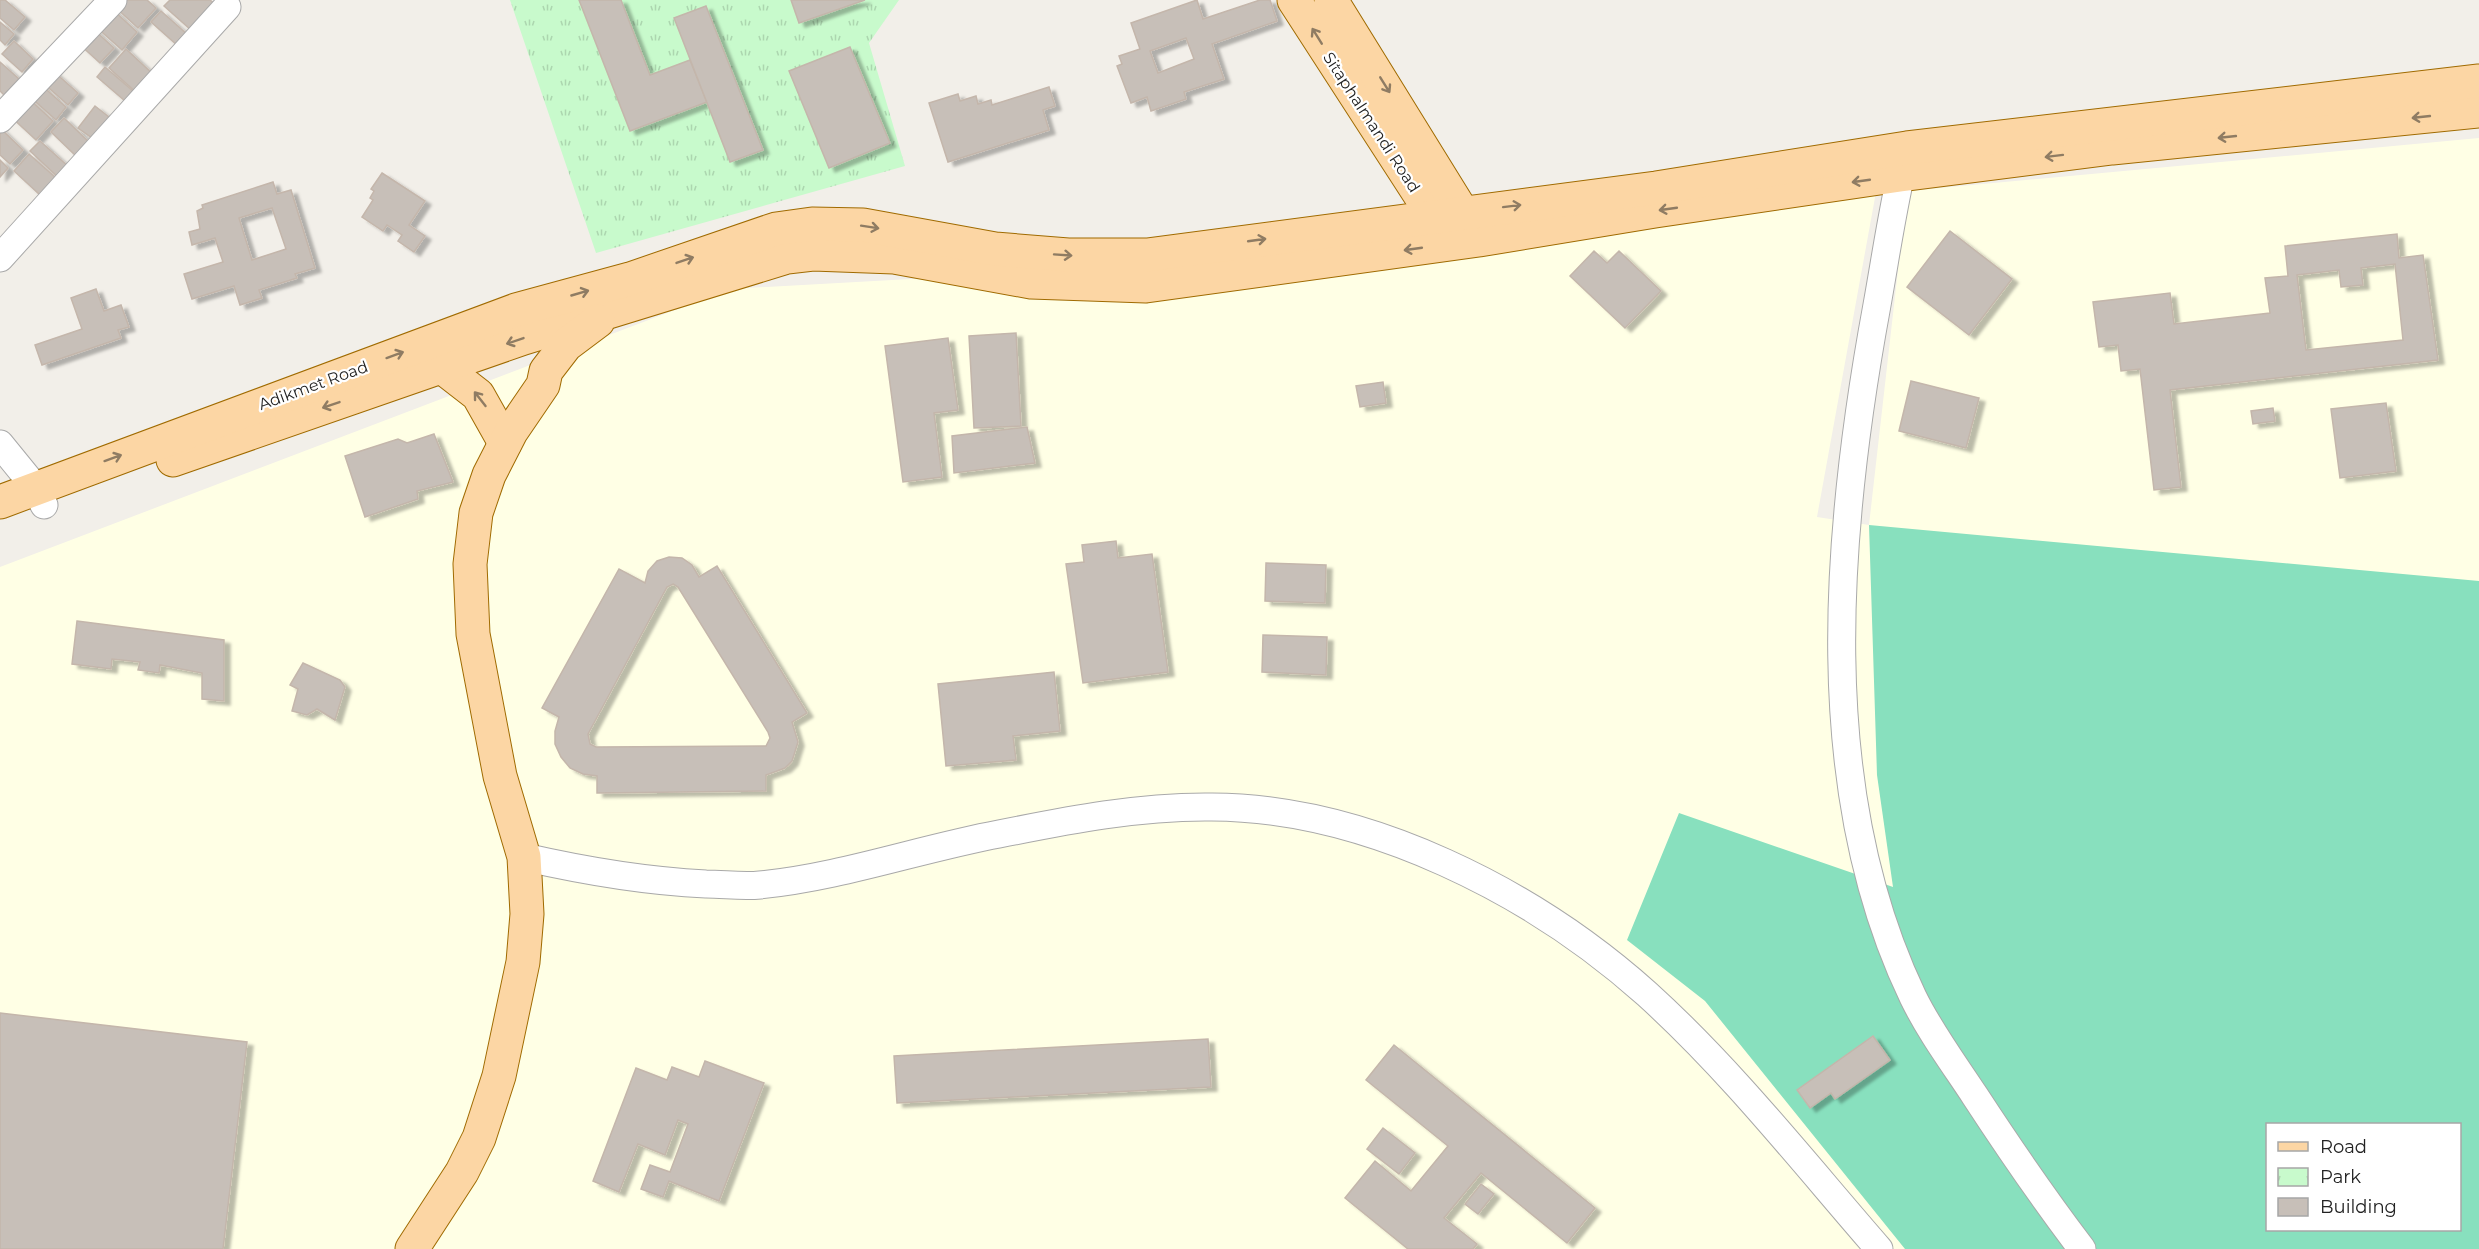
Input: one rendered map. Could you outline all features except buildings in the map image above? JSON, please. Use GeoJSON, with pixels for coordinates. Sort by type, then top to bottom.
{"type":"FeatureCollection","features":[{"type":"Feature","properties":{"kind":"main road","name":"Sitaphalmandi Road"},"geometry":{"type":"LineString","coordinates":[[1294,0],[1448,214]]}},
{"type":"Feature","properties":{"kind":"main road","name":"Sitaphalmandi Road"},"geometry":{"type":"LineString","coordinates":[[1331,0],[1465,242]]}},
{"type":"Feature","properties":{"kind":"main road"},"geometry":{"type":"LineString","coordinates":[[412,1249],[471,1155],[479,1138],[499,1076],[523,962],[527,914],[524,857],[500,776],[473,634],[470,576],[476,513],[489,475],[505,443],[543,385],[557,382],[595,346],[630,291],[776,230],[812,224],[863,225],[995,249],[1068,255],[1147,255],[1656,188],[1904,162],[2479,81]]}},
{"type":"Feature","properties":{"kind":"main road"},"geometry":{"type":"LineString","coordinates":[[630,291],[787,257],[813,254],[894,257],[1049,284],[1146,286],[1465,242],[1655,211],[1904,162],[2112,148],[2479,111]]}},
{"type":"Feature","properties":{"kind":"main road","name":"Adikmet Road"},"geometry":{"type":"LineString","coordinates":[[0,502],[40,496],[442,367],[630,291]]}},
{"type":"Feature","properties":{"kind":"main road","name":"Adikmet Road"},"geometry":{"type":"LineString","coordinates":[[0,524],[40,496],[516,310],[630,291]]}},
{"type":"Feature","properties":{"kind":"main road"},"geometry":{"type":"LineString","coordinates":[[442,367],[478,395],[505,443]]}},
{"type":"Feature","properties":{"kind":"street"},"geometry":{"type":"LineString","coordinates":[[0,119],[112,0]]}},
{"type":"Feature","properties":{"kind":"street"},"geometry":{"type":"LineString","coordinates":[[0,258],[227,7]]}},
{"type":"Feature","properties":{"kind":"street"},"geometry":{"type":"LineString","coordinates":[[1904,162],[1860,393],[1844,556],[1842,676],[1849,760],[1866,864],[1882,921],[1914,999],[1947,1054],[2038,1191],[2082,1249]]}},
{"type":"Feature","properties":{"kind":"street"},"geometry":{"type":"LineString","coordinates":[[0,444],[40,496]]}},
{"type":"Feature","properties":{"kind":"street"},"geometry":{"type":"LineString","coordinates":[[524,857],[598,874],[688,883],[757,886],[841,872],[940,845],[1080,818],[1158,808],[1213,807],[1282,812],[1378,836],[1500,890],[1569,932],[1646,994],[1721,1068],[1880,1249]]}},
{"type":"Feature","properties":{"kind":"shaded area"},"geometry":{"type":"Polygon","coordinates":[[[2479,138],[2479,1249],[0,1249],[0,567],[730,289],[1555,243],[1876,192],[1817,517],[1869,525],[1907,191],[2479,138]]]}},
{"type":"Feature","properties":{"kind":"green space"},"geometry":{"type":"Polygon","coordinates":[[[510,0],[899,0],[869,43],[905,166],[596,253],[510,0]]]}},
{"type":"Feature","properties":{"kind":"green space"},"geometry":{"type":"Polygon","coordinates":[[[1869,525],[2479,581],[2479,1249],[1905,1249],[1705,1001],[1627,940],[1679,813],[1893,887],[1877,775],[1869,525]]]}}]}
